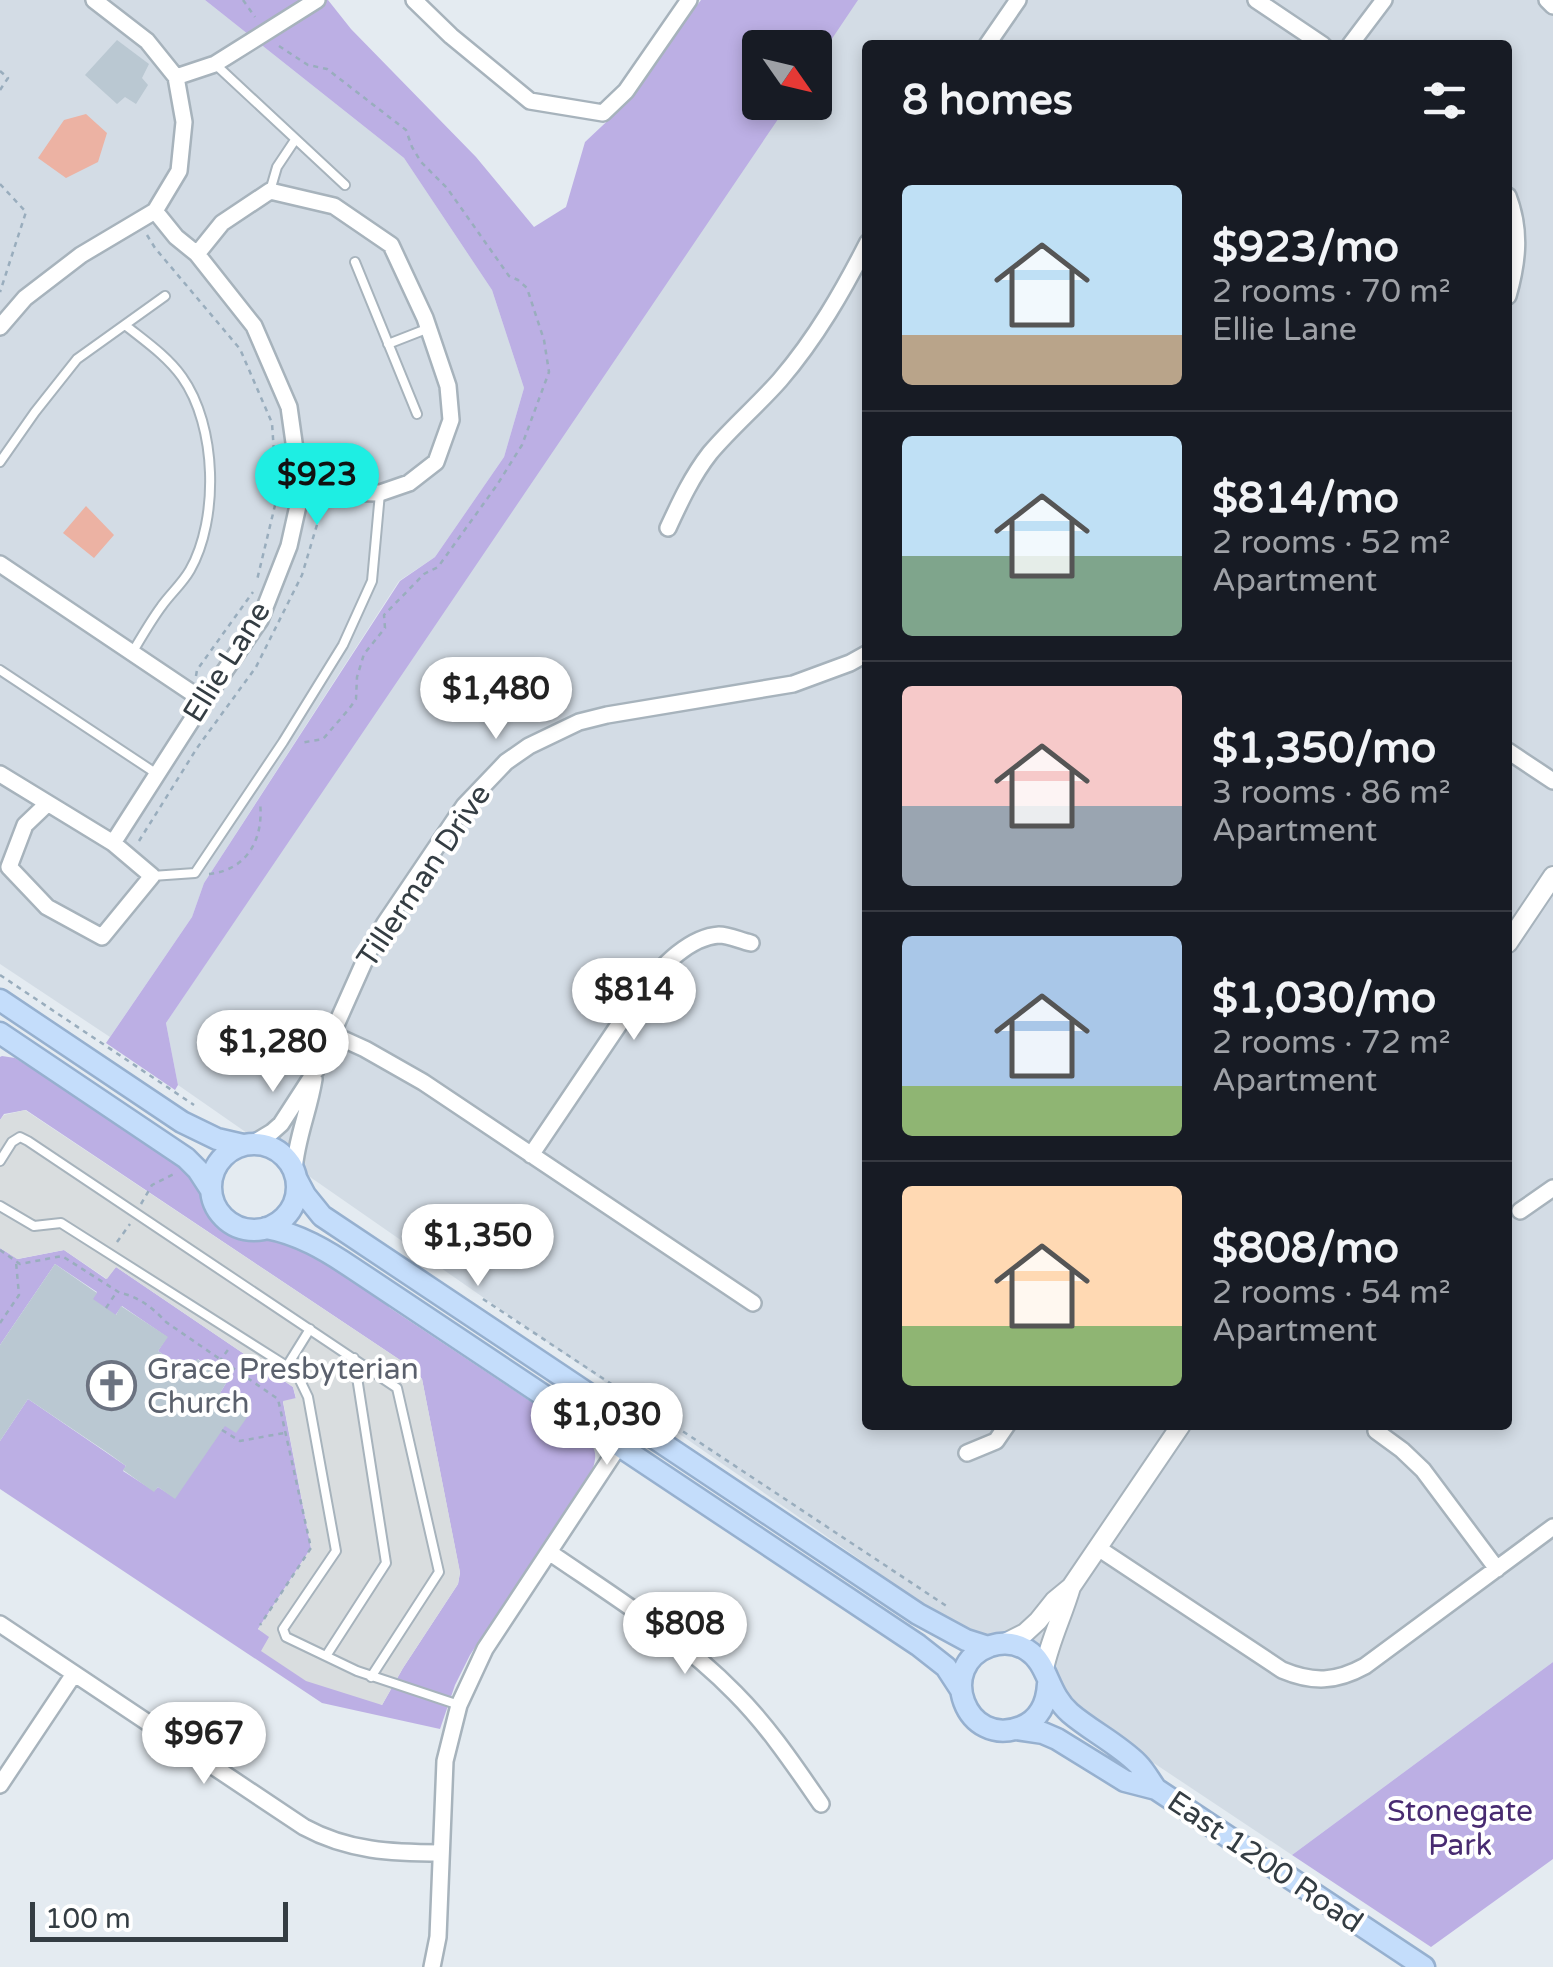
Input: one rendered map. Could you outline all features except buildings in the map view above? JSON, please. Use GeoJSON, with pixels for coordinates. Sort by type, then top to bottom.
{"type":"FeatureCollection","features":[{"type":"Feature","properties":{"kind":"main road"},"geometry":{"type":"LineString","coordinates":[[0,1033],[186,1158],[211,1190],[219,1212],[232,1224],[292,1234],[333,1255],[936,1658],[951,1673],[964,1705],[979,1723],[993,1729],[1016,1729],[1043,1708],[1046,1677],[1027,1650],[1012,1644],[966,1640],[918,1614],[322,1216],[278,1150],[217,1139],[182,1122],[1,1001]]}},
{"type":"Feature","properties":{"kind":"main road"},"geometry":{"type":"LineString","coordinates":[[211,1190],[219,1162],[247,1144]]}},
{"type":"Feature","properties":{"kind":"main road"},"geometry":{"type":"LineString","coordinates":[[266,1228],[291,1209],[296,1197],[295,1175]]}},
{"type":"Feature","properties":{"kind":"main road"},"geometry":{"type":"LineString","coordinates":[[961,1690],[968,1664],[980,1651],[996,1645]]}},
{"type":"Feature","properties":{"kind":"main road","name":"East 1200 Road"},"geometry":{"type":"LineString","coordinates":[[1046,1677],[1064,1708],[1137,1763],[1156,1788],[1424,1967]]}},
{"type":"Feature","properties":{"kind":"main road","name":"East 1200 Road"},"geometry":{"type":"LineString","coordinates":[[1016,1729],[1058,1740],[1126,1781],[1156,1788]]}},
{"type":"Feature","properties":{"kind":"street"},"geometry":{"type":"LineString","coordinates":[[0,327],[25,298],[80,255],[155,211],[179,171],[184,122],[176,77],[147,41],[94,0]]}},
{"type":"Feature","properties":{"kind":"street"},"geometry":{"type":"LineString","coordinates":[[176,77],[215,64],[317,0]]}},
{"type":"Feature","properties":{"kind":"street"},"geometry":{"type":"LineString","coordinates":[[414,0],[530,101],[604,113],[626,92],[689,0]]}},
{"type":"Feature","properties":{"kind":"street"},"geometry":{"type":"LineString","coordinates":[[990,40],[1018,0]]}},
{"type":"Feature","properties":{"kind":"street"},"geometry":{"type":"LineString","coordinates":[[1256,0],[1316,40]]}},
{"type":"Feature","properties":{"kind":"street"},"geometry":{"type":"LineString","coordinates":[[1354,40],[1384,0]]}},
{"type":"Feature","properties":{"kind":"street"},"geometry":{"type":"LineString","coordinates":[[1547,0],[1553,6]]}},
{"type":"Feature","properties":{"kind":"street"},"geometry":{"type":"LineString","coordinates":[[197,254],[222,224],[270,192],[334,206],[391,245],[429,328],[448,386],[451,420],[436,462],[409,484],[380,493],[301,492]]}},
{"type":"Feature","properties":{"kind":"street"},"geometry":{"type":"LineString","coordinates":[[1512,207],[1518,244],[1512,282]]}},
{"type":"Feature","properties":{"kind":"street","name":"Ellie Lane"},"geometry":{"type":"LineString","coordinates":[[113,843],[199,698],[260,620],[289,546],[301,492],[289,407],[254,326],[197,254],[176,237],[155,211]]}},
{"type":"Feature","properties":{"kind":"street"},"geometry":{"type":"LineString","coordinates":[[668,528],[687,488],[710,454],[805,349],[862,253]]}},
{"type":"Feature","properties":{"kind":"street"},"geometry":{"type":"LineString","coordinates":[[0,564],[199,698]]}},
{"type":"Feature","properties":{"kind":"street","name":"Tillerman Drive"},"geometry":{"type":"LineString","coordinates":[[247,1144],[280,1124],[316,1070],[352,985],[385,923],[464,806],[506,762],[578,722],[793,684],[862,656]]}},
{"type":"Feature","properties":{"kind":"street"},"geometry":{"type":"LineString","coordinates":[[1512,754],[1553,781]]}},
{"type":"Feature","properties":{"kind":"street"},"geometry":{"type":"LineString","coordinates":[[0,774],[113,843],[152,876],[102,937],[47,908],[9,867],[24,825],[46,804]]}},
{"type":"Feature","properties":{"kind":"street"},"geometry":{"type":"LineString","coordinates":[[1512,938],[1553,876]]}},
{"type":"Feature","properties":{"kind":"street"},"geometry":{"type":"LineString","coordinates":[[531,1155],[645,986],[663,966],[704,938],[721,935],[751,943]]}},
{"type":"Feature","properties":{"kind":"street"},"geometry":{"type":"LineString","coordinates":[[0,1025],[1,1001]]}},
{"type":"Feature","properties":{"kind":"street"},"geometry":{"type":"LineString","coordinates":[[332,1034],[394,1064],[752,1303]]}},
{"type":"Feature","properties":{"kind":"street","name":"Tillerman Drive"},"geometry":{"type":"LineString","coordinates":[[295,1175],[298,1139],[316,1070]]}},
{"type":"Feature","properties":{"kind":"street"},"geometry":{"type":"LineString","coordinates":[[1520,1211],[1553,1188]]}},
{"type":"Feature","properties":{"kind":"street"},"geometry":{"type":"LineString","coordinates":[[432,1967],[438,1937],[445,1761],[459,1706],[485,1649],[634,1423]]}},
{"type":"Feature","properties":{"kind":"street"},"geometry":{"type":"LineString","coordinates":[[967,1453],[996,1441],[1004,1430]]}},
{"type":"Feature","properties":{"kind":"street"},"geometry":{"type":"LineString","coordinates":[[1046,1677],[1048,1648],[1072,1587],[1178,1430]]}},
{"type":"Feature","properties":{"kind":"street"},"geometry":{"type":"LineString","coordinates":[[1376,1431],[1423,1470],[1497,1568]]}},
{"type":"Feature","properties":{"kind":"street"},"geometry":{"type":"LineString","coordinates":[[1098,1548],[1282,1670],[1317,1680],[1350,1674],[1366,1666],[1553,1527]]}},
{"type":"Feature","properties":{"kind":"street"},"geometry":{"type":"LineString","coordinates":[[548,1552],[659,1626],[699,1658],[737,1694],[777,1741],[821,1804]]}},
{"type":"Feature","properties":{"kind":"street"},"geometry":{"type":"LineString","coordinates":[[996,1645],[1025,1633],[1072,1587]]}},
{"type":"Feature","properties":{"kind":"street"},"geometry":{"type":"LineString","coordinates":[[0,1624],[327,1839],[386,1852],[441,1853]]}},
{"type":"Feature","properties":{"kind":"street"},"geometry":{"type":"LineString","coordinates":[[0,1784],[74,1674]]}},
{"type":"Feature","properties":{"kind":"lane"},"geometry":{"type":"LineString","coordinates":[[215,64],[345,185]]}},
{"type":"Feature","properties":{"kind":"lane"},"geometry":{"type":"LineString","coordinates":[[270,192],[277,167],[296,140]]}},
{"type":"Feature","properties":{"kind":"lane"},"geometry":{"type":"LineString","coordinates":[[355,262],[417,414]]}},
{"type":"Feature","properties":{"kind":"lane"},"geometry":{"type":"LineString","coordinates":[[0,462],[78,359],[165,296]]}},
{"type":"Feature","properties":{"kind":"lane"},"geometry":{"type":"LineString","coordinates":[[125,325],[162,354],[183,378],[200,412],[211,490],[203,534],[190,570],[161,606],[132,653]]}},
{"type":"Feature","properties":{"kind":"lane"},"geometry":{"type":"LineString","coordinates":[[388,344],[429,328]]}},
{"type":"Feature","properties":{"kind":"lane"},"geometry":{"type":"LineString","coordinates":[[152,876],[195,874],[344,646],[372,580],[380,493]]}},
{"type":"Feature","properties":{"kind":"lane"},"geometry":{"type":"LineString","coordinates":[[0,670],[157,774]]}},
{"type":"Feature","properties":{"kind":"lane"},"geometry":{"type":"LineString","coordinates":[[0,1161],[12,1142],[20,1137],[28,1141],[396,1388],[440,1572],[371,1676]]}},
{"type":"Feature","properties":{"kind":"lane"},"geometry":{"type":"LineString","coordinates":[[0,1206],[34,1226],[61,1222],[296,1372],[308,1397],[336,1550],[282,1629],[286,1637],[371,1676],[459,1706]]}},
{"type":"Feature","properties":{"kind":"lane"},"geometry":{"type":"LineString","coordinates":[[287,1366],[310,1329]]}},
{"type":"Feature","properties":{"kind":"lane"},"geometry":{"type":"LineString","coordinates":[[326,1656],[386,1563],[354,1358]]}},
{"type":"Feature","properties":{"kind":"path"},"geometry":{"type":"LineString","coordinates":[[243,0],[276,44],[308,65],[327,69],[406,130],[421,162],[447,188],[509,276],[527,288],[544,340],[549,372],[522,445],[497,485],[438,567],[424,574],[384,615],[385,628],[364,654],[356,698],[323,739],[293,745]]}},
{"type":"Feature","properties":{"kind":"path"},"geometry":{"type":"LineString","coordinates":[[0,71],[8,78],[0,90]]}},
{"type":"Feature","properties":{"kind":"path"},"geometry":{"type":"LineString","coordinates":[[0,184],[26,212],[0,292]]}},
{"type":"Feature","properties":{"kind":"path"},"geometry":{"type":"LineString","coordinates":[[139,221],[155,248],[240,350],[272,423],[277,497],[254,590],[196,670],[199,698]]}},
{"type":"Feature","properties":{"kind":"path"},"geometry":{"type":"LineString","coordinates":[[199,868],[210,875],[228,871],[248,854],[261,830],[261,795]]}},
{"type":"Feature","properties":{"kind":"path"},"geometry":{"type":"LineString","coordinates":[[0,975],[196,1107]]}},
{"type":"Feature","properties":{"kind":"path"},"geometry":{"type":"LineString","coordinates":[[0,1250],[20,1264],[62,1256],[156,1312],[278,1398],[312,1548],[260,1625]]}},
{"type":"Feature","properties":{"kind":"path"},"geometry":{"type":"LineString","coordinates":[[0,1323],[18,1295],[16,1261]]}},
{"type":"Feature","properties":{"kind":"path"},"geometry":{"type":"LineString","coordinates":[[106,1308],[118,1291]]}},
{"type":"Feature","properties":{"kind":"path"},"geometry":{"type":"LineString","coordinates":[[474,1293],[947,1607]]}},
{"type":"Feature","properties":{"kind":"path"},"geometry":{"type":"LineString","coordinates":[[213,1370],[238,1335]]}},
{"type":"Feature","properties":{"kind":"path"},"geometry":{"type":"LineString","coordinates":[[222,1430],[240,1442],[286,1433]]}},
{"type":"Feature","properties":{"kind":"shaded area"},"geometry":{"type":"Polygon","coordinates":[[[0,0],[205,0],[404,158],[492,290],[524,388],[504,457],[435,557],[399,581],[204,883],[192,917],[110,1037],[0,964],[0,0]]]}},
{"type":"Feature","properties":{"kind":"shaded area"},"geometry":{"type":"Polygon","coordinates":[[[857,0],[1553,0],[1553,1662],[1292,1855],[1080,1714],[1044,1654],[1002,1635],[975,1635],[917,1606],[872,1568],[178,1085],[166,1023],[775,120],[832,120],[832,37],[857,0]]]}},
{"type":"Feature","properties":{"kind":"shaded area"},"geometry":{"type":"Polygon","coordinates":[[[86,114],[107,133],[98,162],[66,178],[38,158],[64,120],[86,114]]]}},
{"type":"Feature","properties":{"kind":"shaded area"},"geometry":{"type":"Polygon","coordinates":[[[86,506],[114,535],[94,558],[63,533],[86,506]]]}},
{"type":"Feature","properties":{"kind":"shaded area"},"geometry":{"type":"Polygon","coordinates":[[[25,1110],[412,1368],[422,1379],[460,1572],[458,1584],[382,1705],[306,1681],[261,1651],[269,1637],[258,1629],[311,1548],[283,1401],[296,1398],[293,1387],[116,1267],[107,1279],[64,1250],[17,1259],[0,1248],[0,1120],[4,1115],[25,1110]]]}},
{"type":"Feature","properties":{"kind":"green space"},"geometry":{"type":"Polygon","coordinates":[[[205,0],[328,0],[351,29],[476,157],[534,227],[566,207],[585,142],[618,111],[701,0],[858,0],[832,39],[832,30],[742,30],[742,120],[777,120],[166,1023],[178,1085],[175,1090],[106,1043],[192,917],[204,883],[400,581],[435,557],[504,457],[524,388],[492,290],[404,158],[205,0]]]}},
{"type":"Feature","properties":{"kind":"green space"},"geometry":{"type":"Polygon","coordinates":[[[2,1056],[15,1058],[191,1173],[211,1217],[227,1231],[245,1238],[285,1237],[357,1279],[390,1308],[592,1446],[593,1468],[470,1655],[440,1729],[322,1703],[0,1489],[0,1441],[28,1399],[126,1466],[123,1471],[154,1491],[158,1487],[175,1498],[220,1428],[249,1413],[220,1393],[228,1380],[198,1359],[189,1372],[158,1351],[167,1337],[122,1306],[107,1327],[83,1313],[97,1292],[55,1264],[0,1345],[0,1248],[18,1259],[64,1250],[106,1279],[116,1267],[293,1387],[296,1399],[283,1402],[311,1548],[258,1629],[382,1705],[458,1584],[460,1573],[422,1379],[412,1368],[26,1110],[4,1114],[0,1120],[2,1056]]]}},
{"type":"Feature","properties":{"kind":"green space","name":"Stonegate Park"},"geometry":{"type":"Polygon","coordinates":[[[1553,1662],[1553,1859],[1431,1947],[1292,1855],[1553,1662]]]}},
{"type":"Feature","properties":{"kind":"place","name":"Grace Presbyterian Church"},"geometry":{"type":"Point","coordinates":[112,1386]}}]}
